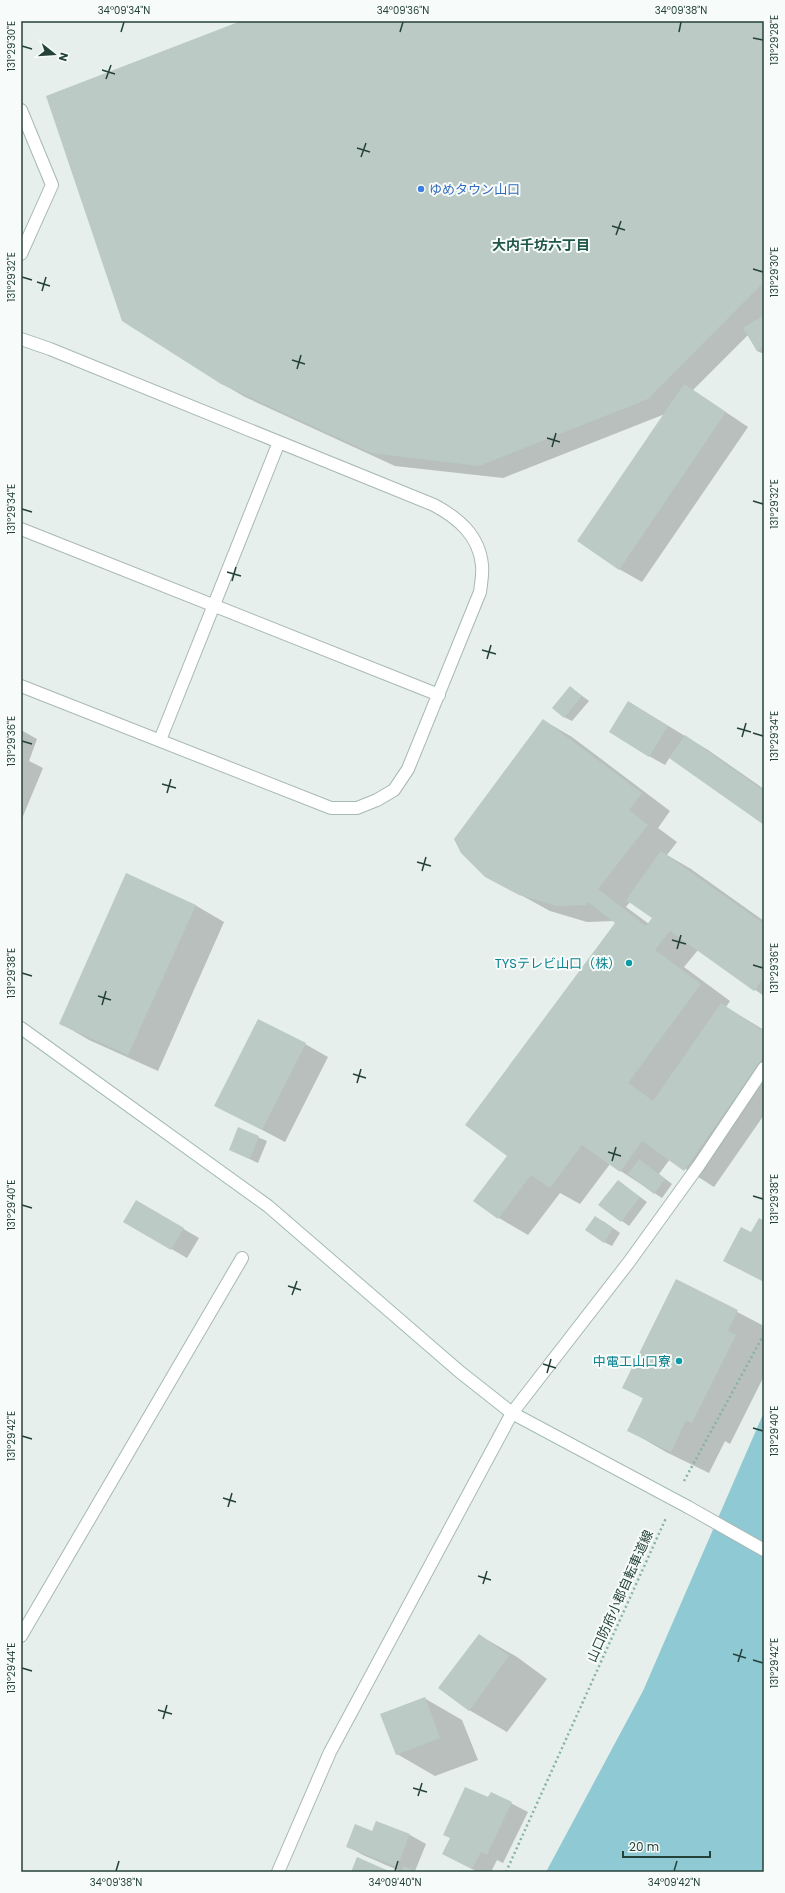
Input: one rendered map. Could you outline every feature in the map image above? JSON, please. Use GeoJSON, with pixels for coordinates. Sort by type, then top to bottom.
{"type":"FeatureCollection","features":[{"type":"Feature","properties":{"kind":"street"},"geometry":{"type":"LineString","coordinates":[[21,110],[52,185],[21,254]]}},
{"type":"Feature","properties":{"kind":"street"},"geometry":{"type":"LineString","coordinates":[[21,339],[50,349],[434,505],[454,516],[466,527],[476,543],[482,564],[480,592],[408,769],[394,790],[357,808],[331,808],[21,686]]}},
{"type":"Feature","properties":{"kind":"street"},"geometry":{"type":"LineString","coordinates":[[160,740],[279,442]]}},
{"type":"Feature","properties":{"kind":"street"},"geometry":{"type":"LineString","coordinates":[[21,529],[439,695]]}},
{"type":"Feature","properties":{"kind":"street"},"geometry":{"type":"LineString","coordinates":[[21,1028],[268,1206],[460,1372],[512,1413],[674,1499],[764,1550]]}},
{"type":"Feature","properties":{"kind":"street"},"geometry":{"type":"LineString","coordinates":[[278,1872],[330,1752],[512,1413],[634,1255],[699,1165],[764,1068]]}},
{"type":"Feature","properties":{"kind":"street"},"geometry":{"type":"LineString","coordinates":[[21,1636],[25,1619],[242,1258]]}},
{"type":"Feature","properties":{"kind":"path","name":"山口防府小郡自転車道線"},"geometry":{"type":"LineString","coordinates":[[506,1872],[674,1499],[764,1334]]}},
{"type":"Feature","properties":{"kind":"water"},"geometry":{"type":"Polygon","coordinates":[[[764,1412],[764,1872],[546,1872],[643,1691],[764,1412]]]}},
{"type":"Feature","properties":{"kind":"building","name":"ゆめタウン山口"},"geometry":{"type":"Polygon","coordinates":[[[241,21],[764,21],[764,282],[648,399],[479,466],[371,453],[221,384],[122,321],[46,96],[241,21]]]}},
{"type":"Feature","properties":{"kind":"building"},"geometry":{"type":"Polygon","coordinates":[[[764,315],[764,347],[757,351],[743,328],[764,315]]]}},
{"type":"Feature","properties":{"kind":"building"},"geometry":{"type":"Polygon","coordinates":[[[684,384],[726,412],[619,570],[577,541],[684,384]]]}},
{"type":"Feature","properties":{"kind":"building"},"geometry":{"type":"Polygon","coordinates":[[[570,686],[582,696],[564,718],[552,708],[570,686]]]}},
{"type":"Feature","properties":{"kind":"building"},"geometry":{"type":"Polygon","coordinates":[[[628,701],[668,726],[649,757],[609,732],[628,701]]]}},
{"type":"Feature","properties":{"kind":"building","name":"TYSテレビ山口（株）"},"geometry":{"type":"Polygon","coordinates":[[[543,719],[642,793],[629,810],[648,825],[598,889],[646,926],[652,918],[626,900],[661,851],[764,924],[764,977],[754,991],[670,931],[655,950],[701,984],[628,1083],[653,1101],[721,1003],[764,1032],[764,1056],[684,1171],[642,1141],[620,1172],[582,1145],[550,1188],[531,1175],[498,1219],[473,1201],[507,1156],[465,1125],[615,923],[588,902],[586,905],[557,906],[519,895],[485,877],[461,853],[454,839],[543,719]]]}},
{"type":"Feature","properties":{"kind":"building"},"geometry":{"type":"Polygon","coordinates":[[[685,735],[764,791],[764,825],[669,758],[685,735]]]}},
{"type":"Feature","properties":{"kind":"building"},"geometry":{"type":"Polygon","coordinates":[[[126,873],[196,905],[128,1055],[59,1024],[126,873]]]}},
{"type":"Feature","properties":{"kind":"building"},"geometry":{"type":"Polygon","coordinates":[[[258,1019],[306,1043],[262,1130],[214,1106],[258,1019]]]}},
{"type":"Feature","properties":{"kind":"building"},"geometry":{"type":"Polygon","coordinates":[[[238,1127],[259,1136],[250,1159],[229,1150],[238,1127]]]}},
{"type":"Feature","properties":{"kind":"building"},"geometry":{"type":"Polygon","coordinates":[[[639,1159],[665,1179],[654,1194],[628,1174],[639,1159]]]}},
{"type":"Feature","properties":{"kind":"building"},"geometry":{"type":"Polygon","coordinates":[[[618,1180],[640,1197],[621,1222],[598,1205],[618,1180]]]}},
{"type":"Feature","properties":{"kind":"building"},"geometry":{"type":"Polygon","coordinates":[[[136,1200],[184,1228],[171,1250],[123,1222],[136,1200]]]}},
{"type":"Feature","properties":{"kind":"building"},"geometry":{"type":"Polygon","coordinates":[[[595,1216],[613,1228],[604,1243],[585,1230],[595,1216]]]}},
{"type":"Feature","properties":{"kind":"building"},"geometry":{"type":"Polygon","coordinates":[[[759,1218],[764,1221],[764,1282],[723,1261],[741,1227],[751,1232],[759,1218]]]}},
{"type":"Feature","properties":{"kind":"building","name":"中電工山口寮"},"geometry":{"type":"Polygon","coordinates":[[[676,1279],[738,1310],[728,1331],[736,1335],[692,1423],[686,1420],[671,1452],[627,1431],[643,1398],[622,1388],[676,1279]]]}},
{"type":"Feature","properties":{"kind":"building"},"geometry":{"type":"Polygon","coordinates":[[[479,1634],[509,1656],[469,1711],[438,1688],[479,1634]]]}},
{"type":"Feature","properties":{"kind":"building"},"geometry":{"type":"Polygon","coordinates":[[[425,1697],[440,1738],[396,1755],[380,1714],[425,1697]]]}},
{"type":"Feature","properties":{"kind":"building"},"geometry":{"type":"Polygon","coordinates":[[[465,1787],[488,1797],[491,1792],[512,1802],[487,1855],[481,1852],[472,1869],[442,1854],[450,1838],[443,1835],[465,1787]]]}},
{"type":"Feature","properties":{"kind":"building"},"geometry":{"type":"Polygon","coordinates":[[[376,1821],[410,1834],[397,1867],[346,1847],[355,1824],[372,1831],[376,1821]]]}},
{"type":"Feature","properties":{"kind":"building"},"geometry":{"type":"Polygon","coordinates":[[[357,1857],[391,1872],[351,1872],[357,1857]]]}},
{"type":"Feature","properties":{"kind":"building"},"geometry":{"type":"Polygon","coordinates":[[[404,1866],[419,1872],[401,1872],[404,1866]]]}},
{"type":"Feature","properties":{"kind":"place","name":"ゆめタウン山口"},"geometry":{"type":"Point","coordinates":[421,189]}},
{"type":"Feature","properties":{"kind":"place","name":"TYSテレビ山口（株）"},"geometry":{"type":"Point","coordinates":[629,963]}},
{"type":"Feature","properties":{"kind":"place","name":"中電工山口寮"},"geometry":{"type":"Point","coordinates":[679,1361]}},
{"type":"Feature","properties":{"kind":"district","name":"大内千坊六丁目"},"geometry":{"type":"Point","coordinates":[541,245]}}]}
